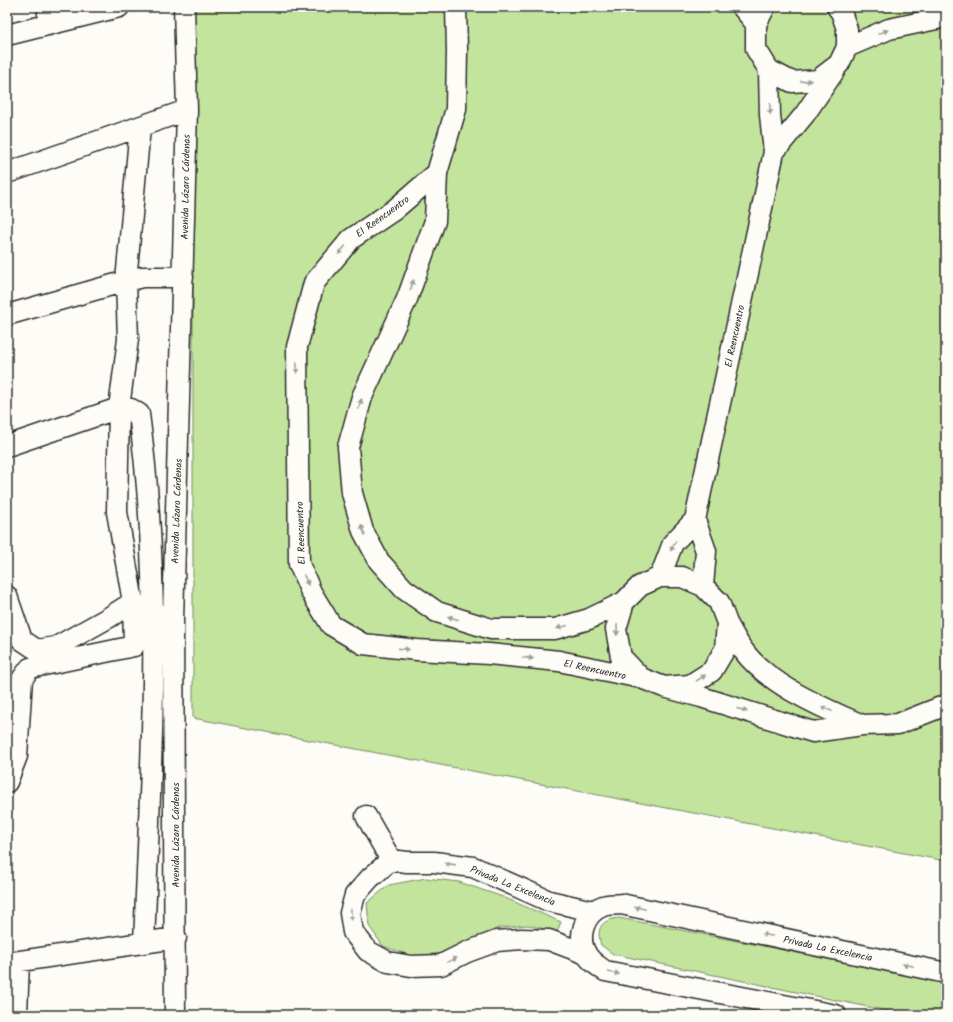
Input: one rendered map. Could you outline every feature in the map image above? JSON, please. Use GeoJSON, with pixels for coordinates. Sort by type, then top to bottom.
{"type":"FeatureCollection","features":[{"type":"Feature","properties":{"kind":"street"},"geometry":{"type":"LineString","coordinates":[[7,35],[48,16],[119,7]]}},
{"type":"Feature","properties":{"kind":"street","name":"Avenida Lázaro Cárdenas"},"geometry":{"type":"LineString","coordinates":[[175,1015],[174,620],[187,110],[184,7]]}},
{"type":"Feature","properties":{"kind":"street"},"geometry":{"type":"LineString","coordinates":[[456,7],[456,109],[436,173],[435,221],[407,299],[362,397],[348,447],[352,493],[363,531],[372,549],[379,561],[404,589],[436,612],[490,630],[555,629],[589,619],[624,602],[640,586],[660,577],[682,577],[703,586],[719,602],[727,624],[743,651],[763,672],[802,698],[862,726]]}},
{"type":"Feature","properties":{"kind":"street"},"geometry":{"type":"LineString","coordinates":[[742,7],[760,15],[756,49],[769,70],[792,82],[818,80],[843,56],[889,29],[946,17]]}},
{"type":"Feature","properties":{"kind":"street"},"geometry":{"type":"LineString","coordinates":[[837,7],[841,12],[848,29],[843,56]]}},
{"type":"Feature","properties":{"kind":"street","name":"El Reencuentro"},"geometry":{"type":"LineString","coordinates":[[774,152],[805,114],[828,82],[843,56]]}},
{"type":"Feature","properties":{"kind":"street","name":"El Reencuentro"},"geometry":{"type":"LineString","coordinates":[[694,520],[774,152],[770,115],[769,70]]}},
{"type":"Feature","properties":{"kind":"street"},"geometry":{"type":"LineString","coordinates":[[7,173],[187,110]]}},
{"type":"Feature","properties":{"kind":"street"},"geometry":{"type":"LineString","coordinates":[[140,127],[126,281],[128,339],[119,408],[117,512],[143,648],[150,771],[144,943]]}},
{"type":"Feature","properties":{"kind":"street","name":"El Reencuentro"},"geometry":{"type":"LineString","coordinates":[[436,173],[394,210],[351,239],[314,282],[297,347],[299,564],[311,592],[331,625],[363,644],[417,650],[489,654],[558,661],[640,678]]}},
{"type":"Feature","properties":{"kind":"street"},"geometry":{"type":"LineString","coordinates":[[7,315],[126,281],[142,278],[183,277]]}},
{"type":"Feature","properties":{"kind":"street"},"geometry":{"type":"LineString","coordinates":[[7,446],[119,408],[131,409],[139,414],[149,508],[153,611],[143,648]]}},
{"type":"Feature","properties":{"kind":"street"},"geometry":{"type":"LineString","coordinates":[[660,577],[673,543],[694,520],[706,551],[703,586]]}},
{"type":"Feature","properties":{"kind":"street"},"geometry":{"type":"LineString","coordinates":[[7,596],[22,640],[37,650],[56,647],[133,602]]}},
{"type":"Feature","properties":{"kind":"street"},"geometry":{"type":"LineString","coordinates":[[133,602],[174,620]]}},
{"type":"Feature","properties":{"kind":"street"},"geometry":{"type":"LineString","coordinates":[[624,602],[616,629],[621,657],[640,678],[664,687],[813,732],[862,726],[898,724],[946,705]]}},
{"type":"Feature","properties":{"kind":"street"},"geometry":{"type":"LineString","coordinates":[[664,687],[690,685],[712,671],[725,649],[727,624]]}},
{"type":"Feature","properties":{"kind":"street"},"geometry":{"type":"LineString","coordinates":[[489,654],[490,630]]}},
{"type":"Feature","properties":{"kind":"street"},"geometry":{"type":"LineString","coordinates":[[7,782],[18,756],[22,679],[30,668],[143,648]]}},
{"type":"Feature","properties":{"kind":"street"},"geometry":{"type":"LineString","coordinates":[[150,771],[175,771]]}},
{"type":"Feature","properties":{"kind":"street"},"geometry":{"type":"LineString","coordinates":[[366,816],[392,860],[370,878],[355,895],[350,913],[353,932],[368,951],[388,962],[411,966],[441,965],[467,952],[497,941],[522,939],[549,940],[586,954]]}},
{"type":"Feature","properties":{"kind":"street","name":"Privada La Excelencia"},"geometry":{"type":"LineString","coordinates":[[392,860],[407,862],[434,862],[473,867],[549,901],[592,911],[604,905],[621,904],[946,973]]}},
{"type":"Feature","properties":{"kind":"street"},"geometry":{"type":"LineString","coordinates":[[592,911],[584,924],[582,938],[586,954],[594,964],[605,971],[836,1015]]}},
{"type":"Feature","properties":{"kind":"street"},"geometry":{"type":"LineString","coordinates":[[17,1015],[13,962],[176,938]]}},
{"type":"Feature","properties":{"kind":"green space"},"geometry":{"type":"Polygon","coordinates":[[[193,7],[946,7],[946,861],[193,718],[193,7]]]}},
{"type":"Feature","properties":{"kind":"green space"},"geometry":{"type":"Polygon","coordinates":[[[426,878],[459,882],[503,897],[561,922],[557,932],[528,925],[498,928],[455,950],[418,958],[383,946],[369,926],[367,903],[389,885],[426,878]]]}},
{"type":"Feature","properties":{"kind":"green space"},"geometry":{"type":"Polygon","coordinates":[[[619,918],[943,981],[946,985],[946,1015],[907,1015],[613,954],[601,945],[599,934],[601,926],[604,923],[619,918]]]}}]}
